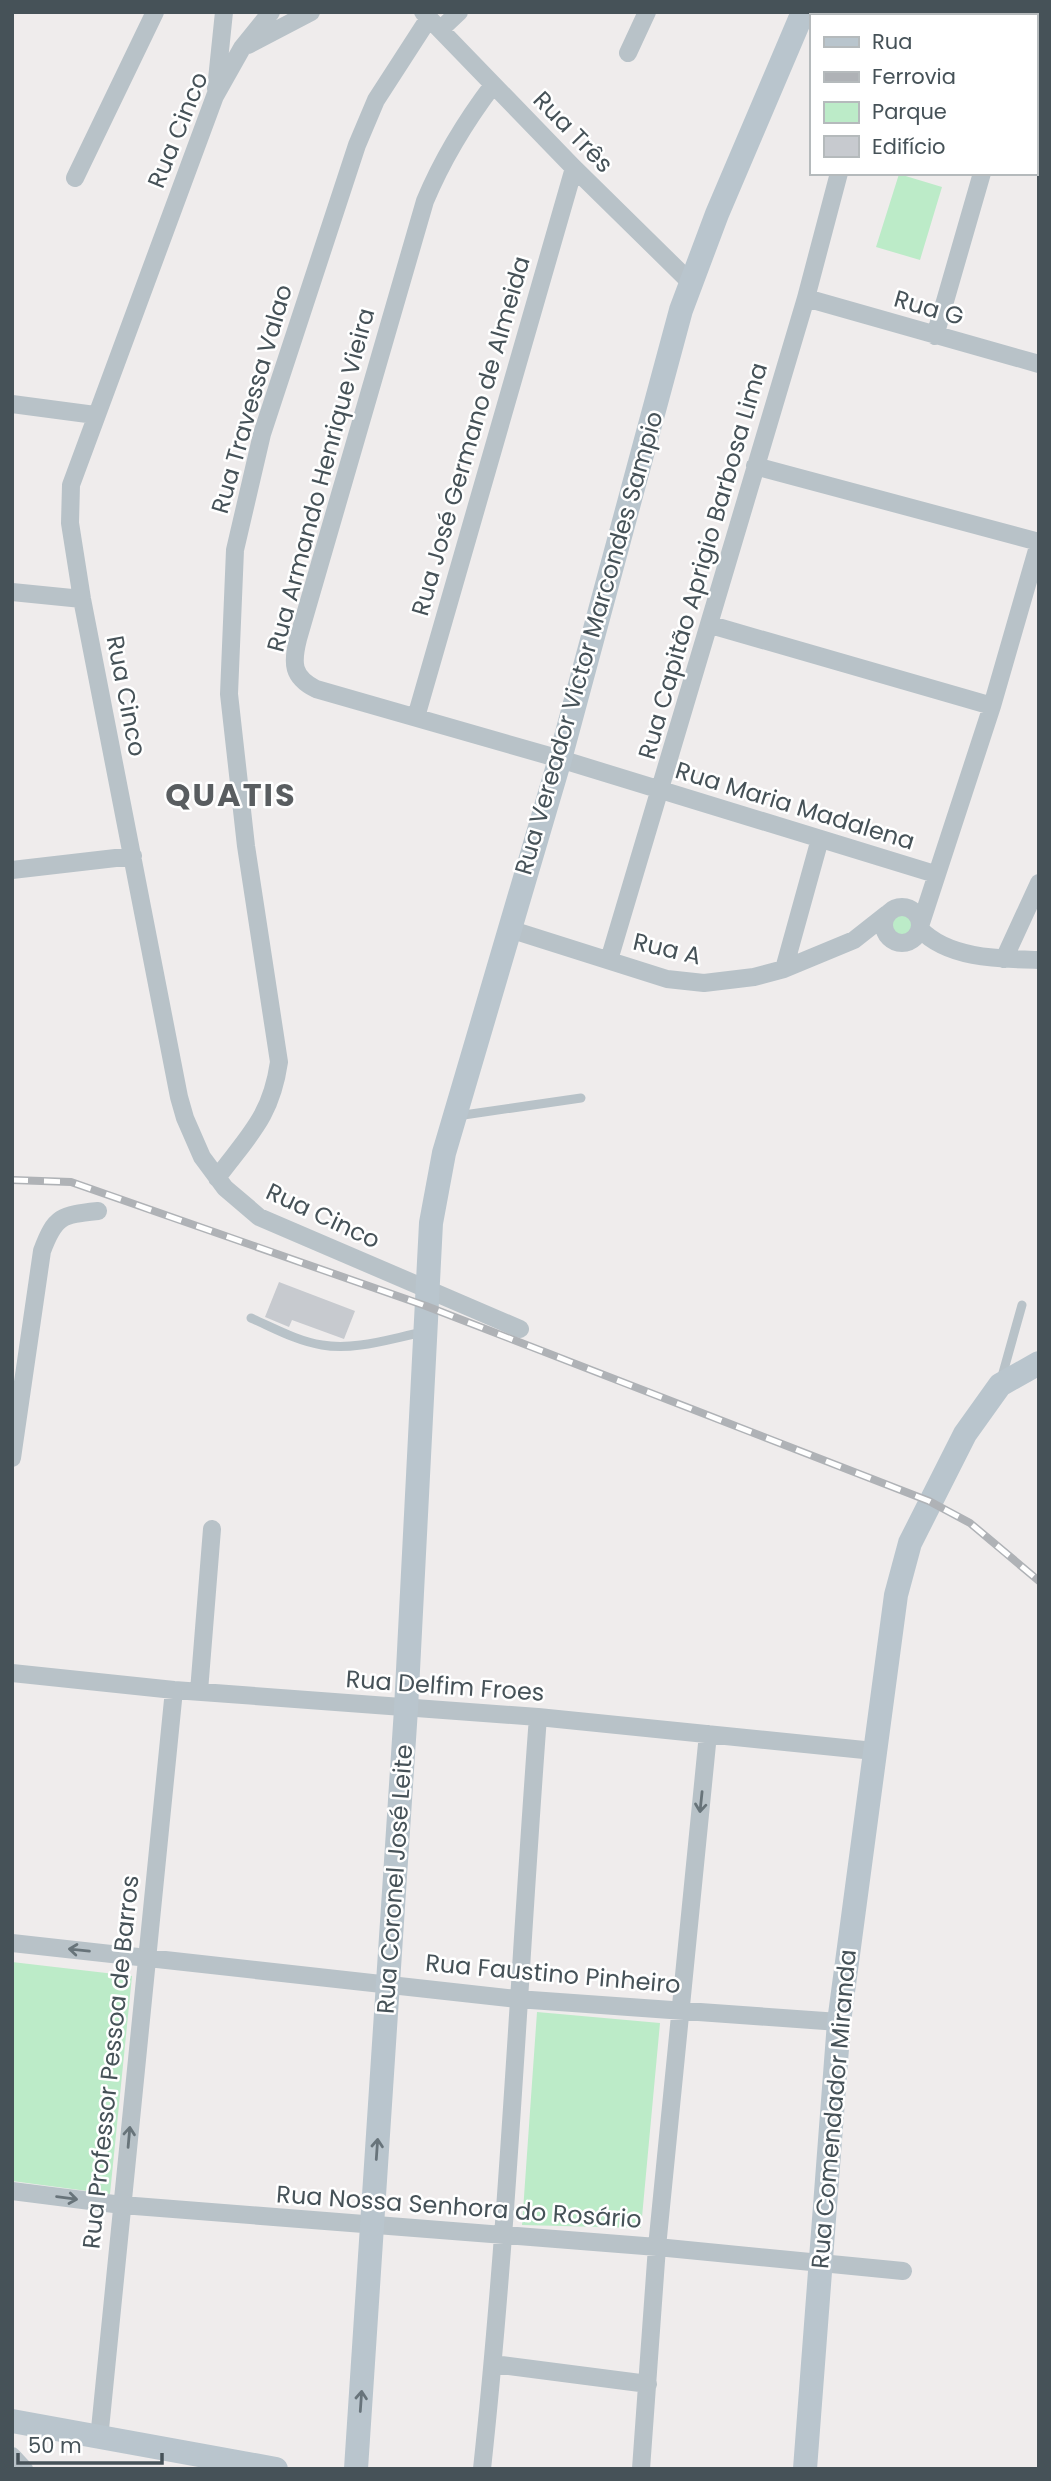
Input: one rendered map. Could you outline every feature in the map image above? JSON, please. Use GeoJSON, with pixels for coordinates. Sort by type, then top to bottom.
{"type":"FeatureCollection","features":[{"type":"Feature","properties":{"kind":"street"},"geometry":{"type":"LineString","coordinates":[[75,178],[155,12]]}},
{"type":"Feature","properties":{"kind":"street"},"geometry":{"type":"LineString","coordinates":[[215,96],[224,12]]}},
{"type":"Feature","properties":{"kind":"street"},"geometry":{"type":"LineString","coordinates":[[221,33],[236,12]]}},
{"type":"Feature","properties":{"kind":"street","name":"Rua Cinco"},"geometry":{"type":"LineString","coordinates":[[271,12],[242,48],[215,96],[95,415],[69,496],[70,523],[82,599],[185,1118],[202,1157],[239,1202],[278,1228],[520,1329]]}},
{"type":"Feature","properties":{"kind":"street"},"geometry":{"type":"LineString","coordinates":[[242,48],[311,12]]}},
{"type":"Feature","properties":{"kind":"street","name":"Rua Travessa Valao"},"geometry":{"type":"LineString","coordinates":[[217,1178],[269,1105],[279,1062],[246,846],[229,694],[235,550],[262,434],[357,145],[376,100],[431,19],[459,12]]}},
{"type":"Feature","properties":{"kind":"street"},"geometry":{"type":"LineString","coordinates":[[628,53],[647,12]]}},
{"type":"Feature","properties":{"kind":"street","name":"Rua Vereador Victor Marcondes Sampio"},"geometry":{"type":"LineString","coordinates":[[427,1289],[431,1223],[455,1116],[560,759],[690,282],[805,16]]}},
{"type":"Feature","properties":{"kind":"street","name":"Rua Três"},"geometry":{"type":"LineString","coordinates":[[431,19],[573,168],[690,282]]}},
{"type":"Feature","properties":{"kind":"street","name":"Rua Armando Henrique Vieira"},"geometry":{"type":"LineString","coordinates":[[493,85],[465,122],[443,160],[425,201],[294,656],[294,668],[306,684],[560,759]]}},
{"type":"Feature","properties":{"kind":"street","name":"Rua José Germano de Almeida"},"geometry":{"type":"LineString","coordinates":[[416,718],[573,168]]}},
{"type":"Feature","properties":{"kind":"street","name":"Rua Capitão Aprigio Barbosa Lima"},"geometry":{"type":"LineString","coordinates":[[610,960],[711,625],[755,466],[806,298],[838,175]]}},
{"type":"Feature","properties":{"kind":"street"},"geometry":{"type":"LineString","coordinates":[[935,336],[981,175]]}},
{"type":"Feature","properties":{"kind":"street","name":"Rua G"},"geometry":{"type":"LineString","coordinates":[[806,298],[1039,364]]}},
{"type":"Feature","properties":{"kind":"street"},"geometry":{"type":"LineString","coordinates":[[12,404],[95,415]]}},
{"type":"Feature","properties":{"kind":"street"},"geometry":{"type":"LineString","coordinates":[[755,466],[1039,543],[992,706],[934,878],[911,934]]}},
{"type":"Feature","properties":{"kind":"street"},"geometry":{"type":"LineString","coordinates":[[12,592],[82,599]]}},
{"type":"Feature","properties":{"kind":"street"},"geometry":{"type":"LineString","coordinates":[[711,625],[992,706]]}},
{"type":"Feature","properties":{"kind":"street","name":"Rua Maria Madalena"},"geometry":{"type":"LineString","coordinates":[[560,759],[820,839],[934,878]]}},
{"type":"Feature","properties":{"kind":"street"},"geometry":{"type":"LineString","coordinates":[[784,969],[820,839]]}},
{"type":"Feature","properties":{"kind":"street"},"geometry":{"type":"LineString","coordinates":[[12,870],[133,856]]}},
{"type":"Feature","properties":{"kind":"street"},"geometry":{"type":"LineString","coordinates":[[854,940],[934,878]]}},
{"type":"Feature","properties":{"kind":"street"},"geometry":{"type":"LineString","coordinates":[[1004,959],[1039,883]]}},
{"type":"Feature","properties":{"kind":"street"},"geometry":{"type":"LineString","coordinates":[[911,934],[910,908],[893,911],[884,926],[975,956],[1039,960]]}},
{"type":"Feature","properties":{"kind":"street","name":"Rua A"},"geometry":{"type":"LineString","coordinates":[[509,929],[667,979],[704,983],[754,977],[784,969],[854,940]]}},
{"type":"Feature","properties":{"kind":"street"},"geometry":{"type":"LineString","coordinates":[[854,940],[911,934]]}},
{"type":"Feature","properties":{"kind":"street"},"geometry":{"type":"LineString","coordinates":[[12,1458],[14,1427],[40,1264],[51,1228],[58,1219],[70,1214],[98,1212]]}},
{"type":"Feature","properties":{"kind":"street","name":"Rua Coronel José Leite"},"geometry":{"type":"LineString","coordinates":[[356,2469],[406,1709],[427,1289]]}},
{"type":"Feature","properties":{"kind":"street"},"geometry":{"type":"LineString","coordinates":[[1000,1385],[1039,1363]]}},
{"type":"Feature","properties":{"kind":"street","name":"Rua Comendador Miranda"},"geometry":{"type":"LineString","coordinates":[[805,2469],[839,2022],[886,1648],[910,1543],[965,1434],[1000,1385]]}},
{"type":"Feature","properties":{"kind":"street"},"geometry":{"type":"LineString","coordinates":[[199,1691],[212,1529]]}},
{"type":"Feature","properties":{"kind":"street","name":"Rua Delfim Froes"},"geometry":{"type":"LineString","coordinates":[[12,1673],[174,1690],[538,1717],[873,1751]]}},
{"type":"Feature","properties":{"kind":"street","name":"Rua Professor Pessoa de Barros"},"geometry":{"type":"LineString","coordinates":[[99,2439],[145,1958],[174,1690]]}},
{"type":"Feature","properties":{"kind":"street"},"geometry":{"type":"LineString","coordinates":[[482,2469],[505,2234],[517,1999],[538,1717]]}},
{"type":"Feature","properties":{"kind":"street"},"geometry":{"type":"LineString","coordinates":[[641,2469],[657,2247],[708,1734]]}},
{"type":"Feature","properties":{"kind":"street","name":"Rua Faustino Pinheiro"},"geometry":{"type":"LineString","coordinates":[[12,1943],[517,1999],[839,2022]]}},
{"type":"Feature","properties":{"kind":"street","name":"Rua Nossa Senhora do Rosário"},"geometry":{"type":"LineString","coordinates":[[12,2191],[122,2205],[505,2234],[903,2271]]}},
{"type":"Feature","properties":{"kind":"street"},"geometry":{"type":"LineString","coordinates":[[493,2364],[648,2384]]}},
{"type":"Feature","properties":{"kind":"street"},"geometry":{"type":"LineString","coordinates":[[12,2421],[99,2439],[276,2469]]}},
{"type":"Feature","properties":{"kind":"street"},"geometry":{"type":"LineString","coordinates":[[12,2456],[24,2469]]}},
{"type":"Feature","properties":{"kind":"lane"},"geometry":{"type":"LineString","coordinates":[[455,1116],[581,1098]]}},
{"type":"Feature","properties":{"kind":"lane"},"geometry":{"type":"LineString","coordinates":[[1000,1385],[1022,1305]]}},
{"type":"Feature","properties":{"kind":"lane"},"geometry":{"type":"LineString","coordinates":[[251,1318],[303,1341],[325,1346],[350,1346],[425,1332]]}},
{"type":"Feature","properties":{"kind":"green space"},"geometry":{"type":"Polygon","coordinates":[[[899,175],[942,187],[920,260],[876,247],[899,175]]]}},
{"type":"Feature","properties":{"kind":"green space"},"geometry":{"type":"Polygon","coordinates":[[[902,909],[913,914],[918,925],[913,936],[902,941],[891,936],[886,925],[891,914],[902,909]]]}},
{"type":"Feature","properties":{"kind":"green space"},"geometry":{"type":"Polygon","coordinates":[[[12,1962],[132,1976],[110,2194],[12,2181],[12,1962]]]}},
{"type":"Feature","properties":{"kind":"green space"},"geometry":{"type":"Polygon","coordinates":[[[537,2012],[660,2023],[641,2228],[522,2225],[537,2012]]]}},
{"type":"Feature","properties":{"kind":"building"},"geometry":{"type":"Polygon","coordinates":[[[279,1282],[355,1311],[344,1339],[292,1320],[289,1327],[265,1317],[279,1282]]]}},
{"type":"Feature","properties":{"kind":"railway"},"geometry":{"type":"LineString","coordinates":[[12,1180],[71,1182],[426,1306],[929,1501],[970,1523],[1039,1581]]}},
{"type":"Feature","properties":{"kind":"district","name":"QUATIS"},"geometry":{"type":"Point","coordinates":[231,795]}}]}
